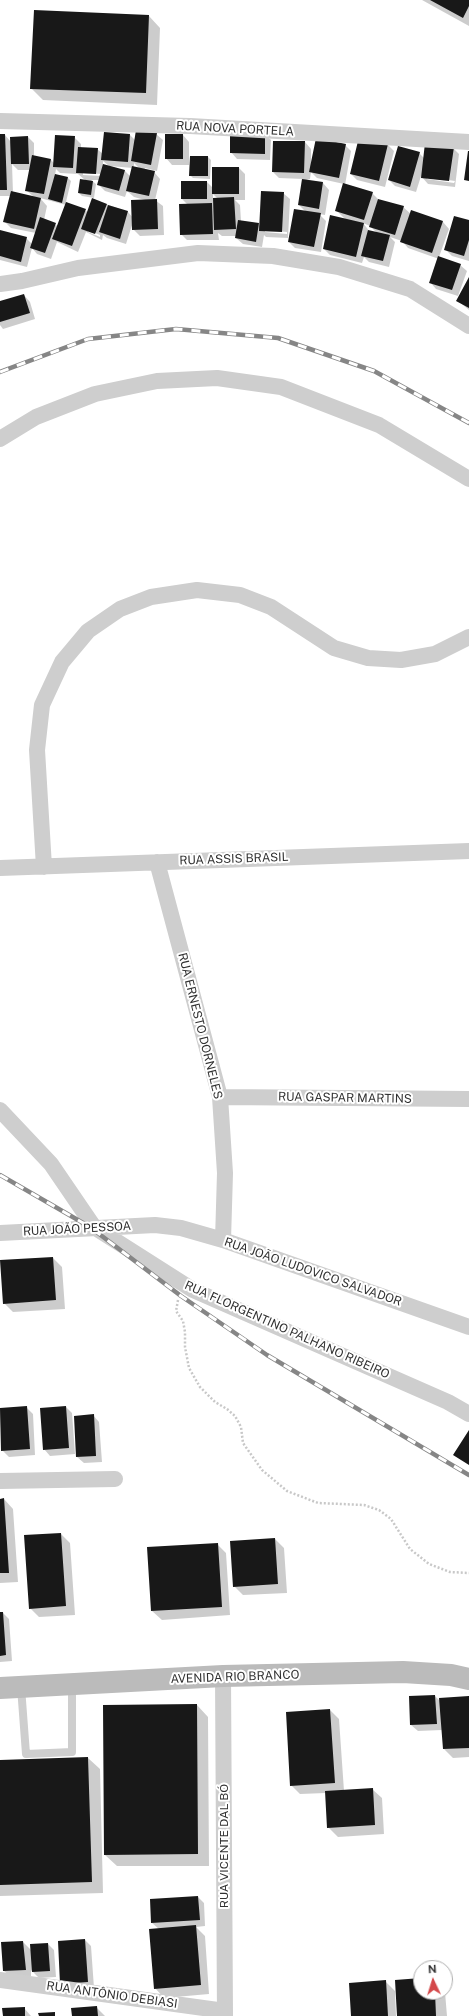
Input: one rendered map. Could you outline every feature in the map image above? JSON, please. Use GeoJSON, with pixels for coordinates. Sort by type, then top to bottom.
{"type":"FeatureCollection","features":[{"type":"Feature","properties":{"kind":"street","name":"RUA NOVA PORTELA"},"geometry":{"type":"LineString","coordinates":[[0,121],[190,126],[469,142]]}},
{"type":"Feature","properties":{"kind":"street"},"geometry":{"type":"LineString","coordinates":[[0,284],[78,268],[198,253],[273,256],[339,266],[410,289],[469,326]]}},
{"type":"Feature","properties":{"kind":"street"},"geometry":{"type":"LineString","coordinates":[[0,439],[36,417],[95,394],[157,381],[216,378],[281,387],[372,422],[469,479]]}},
{"type":"Feature","properties":{"kind":"street"},"geometry":{"type":"LineString","coordinates":[[44,867],[37,750],[42,705],[62,662],[88,631],[120,609],[151,597],[197,590],[240,595],[271,607],[334,648],[368,658],[401,660],[435,654],[469,637]]}},
{"type":"Feature","properties":{"kind":"street","name":"RUA ASSIS BRASIL"},"geometry":{"type":"LineString","coordinates":[[0,868],[469,851]]}},
{"type":"Feature","properties":{"kind":"street","name":"RUA ERNESTO DORNELES"},"geometry":{"type":"LineString","coordinates":[[158,862],[220,1097],[225,1173],[223,1240]]}},
{"type":"Feature","properties":{"kind":"street","name":"RUA GASPAR MARTINS"},"geometry":{"type":"LineString","coordinates":[[220,1097],[469,1099]]}},
{"type":"Feature","properties":{"kind":"street","name":"RUA FLORGENTINO PALHANO RIBEIRO"},"geometry":{"type":"LineString","coordinates":[[0,1110],[51,1164],[94,1227],[193,1290],[448,1402],[469,1414]]}},
{"type":"Feature","properties":{"kind":"street","name":"RUA JOÃO LUDOVICO SALVADOR"},"geometry":{"type":"LineString","coordinates":[[155,1225],[181,1228],[223,1240],[469,1327]]}},
{"type":"Feature","properties":{"kind":"street","name":"RUA JOÃO PESSOA"},"geometry":{"type":"LineString","coordinates":[[0,1233],[155,1225]]}},
{"type":"Feature","properties":{"kind":"street"},"geometry":{"type":"LineString","coordinates":[[0,1481],[115,1478]]}},
{"type":"Feature","properties":{"kind":"street","name":"AVENIDA RIO BRANCO"},"geometry":{"type":"LineString","coordinates":[[10,1687],[223,1676],[402,1672],[450,1675],[469,1679]]}},
{"type":"Feature","properties":{"kind":"street","name":"RUA VICENTE DAL BÓ"},"geometry":{"type":"LineString","coordinates":[[223,1676],[225,2013]]}},
{"type":"Feature","properties":{"kind":"street","name":"RUA ANTÔNIO DEBIASI"},"geometry":{"type":"LineString","coordinates":[[0,1980],[225,2013]]}},
{"type":"Feature","properties":{"kind":"lane"},"geometry":{"type":"LineString","coordinates":[[10,1687],[26,1754],[72,1752],[72,1684]]}},
{"type":"Feature","properties":{"kind":"path"},"geometry":{"type":"LineString","coordinates":[[176,1307],[186,1332],[185,1347],[189,1368],[200,1387],[215,1402],[235,1416],[241,1427],[244,1443],[262,1470],[287,1491],[318,1503],[364,1505],[379,1510],[391,1519],[410,1549],[429,1564],[450,1572],[469,1573]]}},
{"type":"Feature","properties":{"kind":"building"},"geometry":{"type":"Polygon","coordinates":[[[430,0],[469,0],[469,6],[463,18],[430,0]]]}},
{"type":"Feature","properties":{"kind":"building"},"geometry":{"type":"Polygon","coordinates":[[[34,10],[149,15],[146,93],[30,89],[34,10]]]}},
{"type":"Feature","properties":{"kind":"building"},"geometry":{"type":"Polygon","coordinates":[[[136,130],[157,133],[151,165],[131,161],[136,130]]]}},
{"type":"Feature","properties":{"kind":"building"},"geometry":{"type":"Polygon","coordinates":[[[104,132],[130,134],[128,162],[101,160],[104,132]]]}},
{"type":"Feature","properties":{"kind":"building"},"geometry":{"type":"Polygon","coordinates":[[[230,133],[265,133],[265,154],[230,153],[230,133]]]}},
{"type":"Feature","properties":{"kind":"building"},"geometry":{"type":"Polygon","coordinates":[[[0,134],[5,134],[7,190],[0,190],[0,134]]]}},
{"type":"Feature","properties":{"kind":"building"},"geometry":{"type":"Polygon","coordinates":[[[165,134],[183,134],[183,159],[165,159],[165,134]]]}},
{"type":"Feature","properties":{"kind":"building"},"geometry":{"type":"Polygon","coordinates":[[[55,135],[75,136],[73,168],[53,167],[55,135]]]}},
{"type":"Feature","properties":{"kind":"building"},"geometry":{"type":"Polygon","coordinates":[[[28,136],[29,164],[11,164],[10,137],[28,136]]]}},
{"type":"Feature","properties":{"kind":"building"},"geometry":{"type":"Polygon","coordinates":[[[359,137],[388,144],[379,181],[350,174],[359,137]]]}},
{"type":"Feature","properties":{"kind":"building"},"geometry":{"type":"Polygon","coordinates":[[[316,138],[346,144],[339,178],[309,172],[316,138]]]}},
{"type":"Feature","properties":{"kind":"building"},"geometry":{"type":"Polygon","coordinates":[[[273,141],[305,141],[304,173],[272,172],[273,141]]]}},
{"type":"Feature","properties":{"kind":"building"},"geometry":{"type":"Polygon","coordinates":[[[425,143],[454,147],[449,181],[421,178],[425,143]]]}},
{"type":"Feature","properties":{"kind":"building"},"geometry":{"type":"Polygon","coordinates":[[[398,146],[420,152],[410,187],[388,180],[398,146]]]}},
{"type":"Feature","properties":{"kind":"building"},"geometry":{"type":"Polygon","coordinates":[[[78,147],[98,148],[96,174],[76,173],[78,147]]]}},
{"type":"Feature","properties":{"kind":"building"},"geometry":{"type":"Polygon","coordinates":[[[469,151],[469,181],[464,180],[469,151]]]}},
{"type":"Feature","properties":{"kind":"building"},"geometry":{"type":"Polygon","coordinates":[[[32,155],[51,159],[44,194],[25,191],[32,155]]]}},
{"type":"Feature","properties":{"kind":"building"},"geometry":{"type":"Polygon","coordinates":[[[190,156],[208,156],[208,176],[189,176],[190,156]]]}},
{"type":"Feature","properties":{"kind":"building"},"geometry":{"type":"Polygon","coordinates":[[[103,164],[125,170],[119,191],[97,185],[103,164]]]}},
{"type":"Feature","properties":{"kind":"building"},"geometry":{"type":"Polygon","coordinates":[[[132,166],[155,171],[149,196],[126,191],[132,166]]]}},
{"type":"Feature","properties":{"kind":"building"},"geometry":{"type":"Polygon","coordinates":[[[212,167],[239,167],[239,194],[212,194],[212,167]]]}},
{"type":"Feature","properties":{"kind":"building"},"geometry":{"type":"Polygon","coordinates":[[[55,174],[68,177],[62,203],[48,199],[55,174]]]}},
{"type":"Feature","properties":{"kind":"building"},"geometry":{"type":"Polygon","coordinates":[[[80,179],[93,181],[91,195],[78,193],[80,179]]]}},
{"type":"Feature","properties":{"kind":"building"},"geometry":{"type":"Polygon","coordinates":[[[302,179],[323,182],[319,209],[298,205],[302,179]]]}},
{"type":"Feature","properties":{"kind":"building"},"geometry":{"type":"Polygon","coordinates":[[[181,181],[207,181],[207,199],[181,199],[181,181]]]}},
{"type":"Feature","properties":{"kind":"building"},"geometry":{"type":"Polygon","coordinates":[[[343,183],[373,192],[364,220],[335,211],[343,183]]]}},
{"type":"Feature","properties":{"kind":"building"},"geometry":{"type":"Polygon","coordinates":[[[11,191],[41,198],[34,229],[3,222],[11,191]]]}},
{"type":"Feature","properties":{"kind":"building"},"geometry":{"type":"Polygon","coordinates":[[[261,191],[284,192],[282,232],[259,231],[261,191]]]}},
{"type":"Feature","properties":{"kind":"building"},"geometry":{"type":"Polygon","coordinates":[[[234,197],[236,229],[214,230],[213,198],[234,197]]]}},
{"type":"Feature","properties":{"kind":"building"},"geometry":{"type":"Polygon","coordinates":[[[92,198],[107,204],[95,234],[81,229],[92,198]]]}},
{"type":"Feature","properties":{"kind":"building"},"geometry":{"type":"Polygon","coordinates":[[[157,199],[158,229],[132,230],[131,200],[157,199]]]}},
{"type":"Feature","properties":{"kind":"building"},"geometry":{"type":"Polygon","coordinates":[[[378,199],[404,206],[395,235],[369,227],[378,199]]]}},
{"type":"Feature","properties":{"kind":"building"},"geometry":{"type":"Polygon","coordinates":[[[66,202],[86,209],[72,246],[52,239],[66,202]]]}},
{"type":"Feature","properties":{"kind":"building"},"geometry":{"type":"Polygon","coordinates":[[[212,203],[213,234],[180,235],[179,204],[212,203]]]}},
{"type":"Feature","properties":{"kind":"building"},"geometry":{"type":"Polygon","coordinates":[[[108,205],[128,211],[120,239],[99,232],[108,205]]]}},
{"type":"Feature","properties":{"kind":"building"},"geometry":{"type":"Polygon","coordinates":[[[294,209],[321,213],[314,247],[288,242],[294,209]]]}},
{"type":"Feature","properties":{"kind":"building"},"geometry":{"type":"Polygon","coordinates":[[[411,210],[443,221],[432,253],[400,242],[411,210]]]}},
{"type":"Feature","properties":{"kind":"building"},"geometry":{"type":"Polygon","coordinates":[[[330,215],[364,223],[356,257],[323,249],[330,215]]]}},
{"type":"Feature","properties":{"kind":"building"},"geometry":{"type":"Polygon","coordinates":[[[454,216],[469,220],[469,240],[464,256],[444,250],[454,216]]]}},
{"type":"Feature","properties":{"kind":"building"},"geometry":{"type":"Polygon","coordinates":[[[40,217],[56,223],[45,253],[30,248],[40,217]]]}},
{"type":"Feature","properties":{"kind":"building"},"geometry":{"type":"Polygon","coordinates":[[[238,220],[259,223],[256,242],[235,238],[238,220]]]}},
{"type":"Feature","properties":{"kind":"building"},"geometry":{"type":"Polygon","coordinates":[[[0,230],[27,237],[21,262],[0,256],[0,230]]]}},
{"type":"Feature","properties":{"kind":"building"},"geometry":{"type":"Polygon","coordinates":[[[368,230],[390,235],[383,261],[361,256],[368,230]]]}},
{"type":"Feature","properties":{"kind":"building"},"geometry":{"type":"Polygon","coordinates":[[[438,256],[461,264],[452,290],[429,283],[438,256]]]}},
{"type":"Feature","properties":{"kind":"building"},"geometry":{"type":"Polygon","coordinates":[[[469,277],[469,308],[456,301],[469,277]]]}},
{"type":"Feature","properties":{"kind":"building"},"geometry":{"type":"Polygon","coordinates":[[[24,294],[30,313],[0,322],[0,301],[24,294]]]}},
{"type":"Feature","properties":{"kind":"building"},"geometry":{"type":"Polygon","coordinates":[[[53,1257],[56,1300],[3,1304],[0,1260],[53,1257]]]}},
{"type":"Feature","properties":{"kind":"building"},"geometry":{"type":"Polygon","coordinates":[[[27,1406],[30,1449],[1,1451],[0,1408],[27,1406]]]}},
{"type":"Feature","properties":{"kind":"building"},"geometry":{"type":"Polygon","coordinates":[[[66,1406],[69,1448],[43,1450],[40,1408],[66,1406]]]}},
{"type":"Feature","properties":{"kind":"building"},"geometry":{"type":"Polygon","coordinates":[[[94,1414],[96,1456],[76,1457],[74,1416],[94,1414]]]}},
{"type":"Feature","properties":{"kind":"building"},"geometry":{"type":"Polygon","coordinates":[[[469,1430],[469,1465],[453,1455],[469,1430]]]}},
{"type":"Feature","properties":{"kind":"building"},"geometry":{"type":"Polygon","coordinates":[[[4,1498],[9,1573],[0,1573],[0,1499],[4,1498]]]}},
{"type":"Feature","properties":{"kind":"building"},"geometry":{"type":"Polygon","coordinates":[[[61,1533],[66,1606],[29,1609],[24,1535],[61,1533]]]}},
{"type":"Feature","properties":{"kind":"building"},"geometry":{"type":"Polygon","coordinates":[[[275,1538],[278,1584],[233,1587],[230,1541],[275,1538]]]}},
{"type":"Feature","properties":{"kind":"building"},"geometry":{"type":"Polygon","coordinates":[[[218,1543],[222,1607],[151,1611],[147,1547],[218,1543]]]}},
{"type":"Feature","properties":{"kind":"building"},"geometry":{"type":"Polygon","coordinates":[[[0,1612],[3,1612],[6,1655],[0,1656],[0,1612]]]}},
{"type":"Feature","properties":{"kind":"building"},"geometry":{"type":"Polygon","coordinates":[[[435,1695],[437,1724],[410,1725],[409,1696],[435,1695]]]}},
{"type":"Feature","properties":{"kind":"building"},"geometry":{"type":"Polygon","coordinates":[[[469,1696],[469,1748],[443,1749],[439,1698],[469,1696]]]}},
{"type":"Feature","properties":{"kind":"building"},"geometry":{"type":"Polygon","coordinates":[[[197,1704],[198,1854],[104,1855],[103,1705],[197,1704]]]}},
{"type":"Feature","properties":{"kind":"building"},"geometry":{"type":"Polygon","coordinates":[[[330,1709],[335,1783],[290,1786],[286,1712],[330,1709]]]}},
{"type":"Feature","properties":{"kind":"building"},"geometry":{"type":"Polygon","coordinates":[[[88,1757],[92,1882],[0,1885],[0,1760],[88,1757]]]}},
{"type":"Feature","properties":{"kind":"building"},"geometry":{"type":"Polygon","coordinates":[[[373,1788],[375,1825],[327,1828],[325,1791],[373,1788]]]}},
{"type":"Feature","properties":{"kind":"building"},"geometry":{"type":"Polygon","coordinates":[[[198,1896],[200,1920],[151,1923],[150,1899],[198,1896]]]}},
{"type":"Feature","properties":{"kind":"building"},"geometry":{"type":"Polygon","coordinates":[[[196,1925],[201,1985],[154,1989],[149,1929],[196,1925]]]}},
{"type":"Feature","properties":{"kind":"building"},"geometry":{"type":"Polygon","coordinates":[[[85,1939],[88,1982],[60,1984],[58,1941],[85,1939]]]}},
{"type":"Feature","properties":{"kind":"building"},"geometry":{"type":"Polygon","coordinates":[[[23,1941],[26,1970],[3,1971],[1,1942],[23,1941]]]}},
{"type":"Feature","properties":{"kind":"building"},"geometry":{"type":"Polygon","coordinates":[[[48,1943],[50,1971],[32,1972],[30,1944],[48,1943]]]}},
{"type":"Feature","properties":{"kind":"building"},"geometry":{"type":"Polygon","coordinates":[[[413,1979],[413,2000],[435,2000],[436,2016],[397,2016],[395,1980],[413,1979]]]}},
{"type":"Feature","properties":{"kind":"building"},"geometry":{"type":"Polygon","coordinates":[[[386,1980],[388,2016],[351,2016],[349,1983],[386,1980]]]}},
{"type":"Feature","properties":{"kind":"building"},"geometry":{"type":"Polygon","coordinates":[[[97,2006],[98,2016],[72,2016],[71,2008],[97,2006]]]}},
{"type":"Feature","properties":{"kind":"building"},"geometry":{"type":"Polygon","coordinates":[[[25,2007],[25,2016],[3,2016],[2,2008],[25,2007]]]}},
{"type":"Feature","properties":{"kind":"building"},"geometry":{"type":"Polygon","coordinates":[[[55,2012],[55,2016],[39,2016],[38,2013],[55,2012]]]}},
{"type":"Feature","properties":{"kind":"railway"},"geometry":{"type":"LineString","coordinates":[[0,372],[88,339],[176,329],[278,338],[374,371],[469,423]]}},
{"type":"Feature","properties":{"kind":"railway"},"geometry":{"type":"LineString","coordinates":[[0,1175],[90,1227],[181,1296],[267,1355],[469,1475]]}}]}
